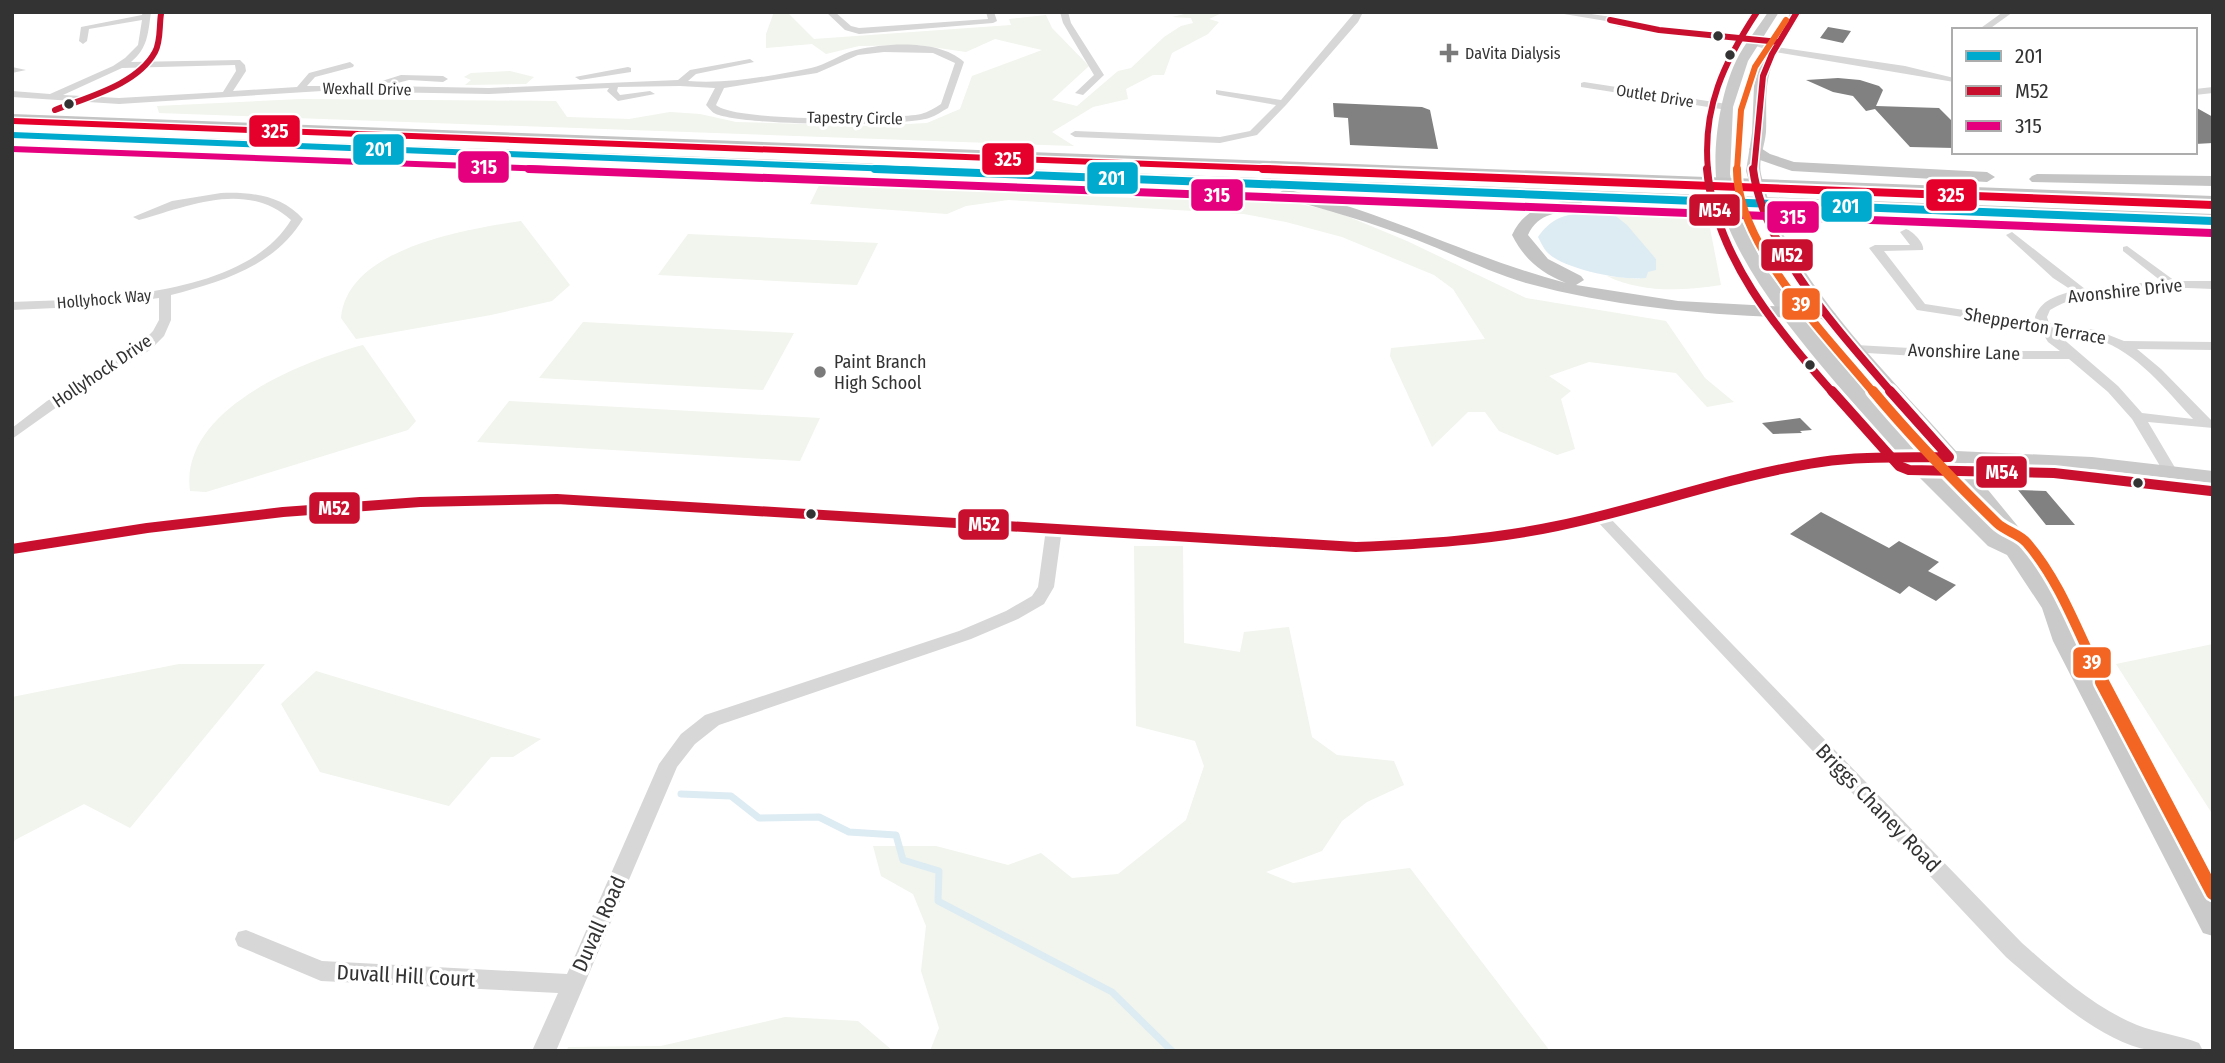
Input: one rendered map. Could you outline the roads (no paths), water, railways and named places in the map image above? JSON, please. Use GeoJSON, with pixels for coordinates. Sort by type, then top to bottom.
{"type":"FeatureCollection","features":[{"type":"Feature","properties":{"kind":"highway"},"geometry":{"type":"LineString","coordinates":[[12,118],[2146,199],[2213,199]]}},
{"type":"Feature","properties":{"kind":"highway"},"geometry":{"type":"LineString","coordinates":[[12,135],[2213,220]]}},
{"type":"Feature","properties":{"kind":"highway"},"geometry":{"type":"LineString","coordinates":[[1756,149],[1765,157],[1792,166],[1990,177]]}},
{"type":"Feature","properties":{"kind":"highway"},"geometry":{"type":"LineString","coordinates":[[1049,156],[1406,160],[1753,173],[2213,181]]}},
{"type":"Feature","properties":{"kind":"highway"},"geometry":{"type":"LineString","coordinates":[[1161,178],[1313,200],[1398,227],[1529,279],[1598,297],[1662,307],[1823,308]]}},
{"type":"Feature","properties":{"kind":"highway"},"geometry":{"type":"LineString","coordinates":[[1649,198],[1555,207],[1536,214],[1524,223],[1520,235],[1527,250],[1539,262],[1563,276],[1591,286],[1643,295],[1786,307]]}},
{"type":"Feature","properties":{"kind":"main road"},"geometry":{"type":"LineString","coordinates":[[1774,12],[1742,61],[1727,107],[1723,172],[1730,212],[1758,270],[1909,456],[1995,541],[2015,550],[2053,607],[2065,641],[2213,924]]}},
{"type":"Feature","properties":{"kind":"main road"},"geometry":{"type":"LineString","coordinates":[[1797,12],[1766,65],[1760,86],[1759,126],[1753,173],[1766,215],[1798,272],[1823,308],[1949,457],[1989,500],[2018,540],[2015,550]]}},
{"type":"Feature","properties":{"kind":"main road"},"geometry":{"type":"LineString","coordinates":[[1727,107],[1744,114],[1759,126]]}},
{"type":"Feature","properties":{"kind":"main road"},"geometry":{"type":"LineString","coordinates":[[12,549],[363,503],[460,498],[557,499],[1356,547],[1451,543],[1522,533],[1601,517],[1746,477],[1809,464],[1909,456],[2055,460],[2213,477]]}},
{"type":"Feature","properties":{"kind":"street"},"geometry":{"type":"LineString","coordinates":[[836,14],[848,28],[859,31],[993,21],[990,12]]}},
{"type":"Feature","properties":{"kind":"street"},"geometry":{"type":"LineString","coordinates":[[1064,12],[1067,23],[1099,75],[1080,93]]}},
{"type":"Feature","properties":{"kind":"street"},"geometry":{"type":"LineString","coordinates":[[1075,134],[1220,140],[1253,133],[1283,103],[1359,12]]}},
{"type":"Feature","properties":{"kind":"street"},"geometry":{"type":"LineString","coordinates":[[1556,12],[1610,20],[1619,24],[1755,42],[1952,79]]}},
{"type":"Feature","properties":{"kind":"street"},"geometry":{"type":"LineString","coordinates":[[1985,28],[2009,12]]}},
{"type":"Feature","properties":{"kind":"street"},"geometry":{"type":"LineString","coordinates":[[50,97],[119,65],[142,47],[147,14],[85,27],[83,41]]}},
{"type":"Feature","properties":{"kind":"street","name":"Tapestry Circle"},"geometry":{"type":"LineString","coordinates":[[884,49],[936,51],[951,55],[960,62],[945,106],[927,116],[909,119],[729,116],[711,105],[721,86],[817,70],[856,52],[884,49]]}},
{"type":"Feature","properties":{"kind":"street"},"geometry":{"type":"LineString","coordinates":[[119,65],[237,62],[241,65],[241,71],[227,93]]}},
{"type":"Feature","properties":{"kind":"street"},"geometry":{"type":"LineString","coordinates":[[680,83],[693,72],[750,62]]}},
{"type":"Feature","properties":{"kind":"street"},"geometry":{"type":"LineString","coordinates":[[300,89],[312,75],[350,65]]}},
{"type":"Feature","properties":{"kind":"street"},"geometry":{"type":"LineString","coordinates":[[557,88],[562,81],[573,78],[628,70]]}},
{"type":"Feature","properties":{"kind":"street"},"geometry":{"type":"LineString","coordinates":[[376,89],[386,81],[401,77],[443,79]]}},
{"type":"Feature","properties":{"kind":"street","name":"Wexhall Drive"},"geometry":{"type":"LineString","coordinates":[[12,94],[119,101],[300,89],[489,91],[615,84],[680,83],[721,86]]}},
{"type":"Feature","properties":{"kind":"street"},"geometry":{"type":"LineString","coordinates":[[615,84],[612,91],[618,99],[650,94]]}},
{"type":"Feature","properties":{"kind":"street","name":"Outlet Drive"},"geometry":{"type":"LineString","coordinates":[[1584,85],[1727,107]]}},
{"type":"Feature","properties":{"kind":"street"},"geometry":{"type":"LineString","coordinates":[[1219,92],[1283,103]]}},
{"type":"Feature","properties":{"kind":"street","name":"Hollyhock Way"},"geometry":{"type":"LineString","coordinates":[[12,306],[94,302],[165,293],[225,273],[271,250],[292,232],[297,219],[288,207],[268,200],[232,197],[188,199],[139,217]]}},
{"type":"Feature","properties":{"kind":"street","name":"Shepperton Terrace"},"geometry":{"type":"LineString","coordinates":[[1906,232],[1919,248],[1875,248],[1921,307],[2096,334],[2124,345],[2209,425]]}},
{"type":"Feature","properties":{"kind":"street"},"geometry":{"type":"LineString","coordinates":[[2012,235],[2057,275],[2082,292]]}},
{"type":"Feature","properties":{"kind":"street"},"geometry":{"type":"LineString","coordinates":[[2127,249],[2173,285]]}},
{"type":"Feature","properties":{"kind":"street","name":"Avonshire Drive"},"geometry":{"type":"LineString","coordinates":[[2044,326],[2041,317],[2044,308],[2063,296],[2173,285],[2213,285]]}},
{"type":"Feature","properties":{"kind":"street","name":"Hollyhock Drive"},"geometry":{"type":"LineString","coordinates":[[12,435],[52,404],[145,346],[159,333],[166,320],[165,293]]}},
{"type":"Feature","properties":{"kind":"street"},"geometry":{"type":"LineString","coordinates":[[2044,326],[2071,355],[2113,389],[2138,417],[2169,471]]}},
{"type":"Feature","properties":{"kind":"street"},"geometry":{"type":"LineString","coordinates":[[2124,345],[2213,346]]}},
{"type":"Feature","properties":{"kind":"street","name":"Avonshire Lane"},"geometry":{"type":"LineString","coordinates":[[1856,349],[1964,355],[2071,355]]}},
{"type":"Feature","properties":{"kind":"street"},"geometry":{"type":"LineString","coordinates":[[1964,355],[1977,370]]}},
{"type":"Feature","properties":{"kind":"street","name":"Shepperton Terrace"},"geometry":{"type":"LineString","coordinates":[[2138,417],[2209,425]]}},
{"type":"Feature","properties":{"kind":"street","name":"Briggs Chaney Road"},"geometry":{"type":"LineString","coordinates":[[1601,517],[2014,950],[2059,989],[2096,1015],[2142,1038],[2191,1051]]}},
{"type":"Feature","properties":{"kind":"street","name":"Duvall Road"},"geometry":{"type":"LineString","coordinates":[[544,1051],[669,764],[688,739],[712,720],[970,633],[1013,615],[1038,600],[1046,587],[1054,529]]}},
{"type":"Feature","properties":{"kind":"street","name":"Duvall Hill Court"},"geometry":{"type":"LineString","coordinates":[[246,939],[321,971],[572,984]]}},
{"type":"Feature","properties":{"kind":"waterway"},"geometry":{"type":"LineString","coordinates":[[681,794],[731,796],[759,818],[819,817],[849,832],[896,835],[903,860],[939,871],[938,901],[1112,992],[1172,1051]]}},
{"type":"Feature","properties":{"kind":"place","name":"DaVita Dialysis"},"geometry":{"type":"Point","coordinates":[1449,53]}},
{"type":"Feature","properties":{"kind":"place","name":"Paint Branch High School"},"geometry":{"type":"Point","coordinates":[820,372]}}]}
